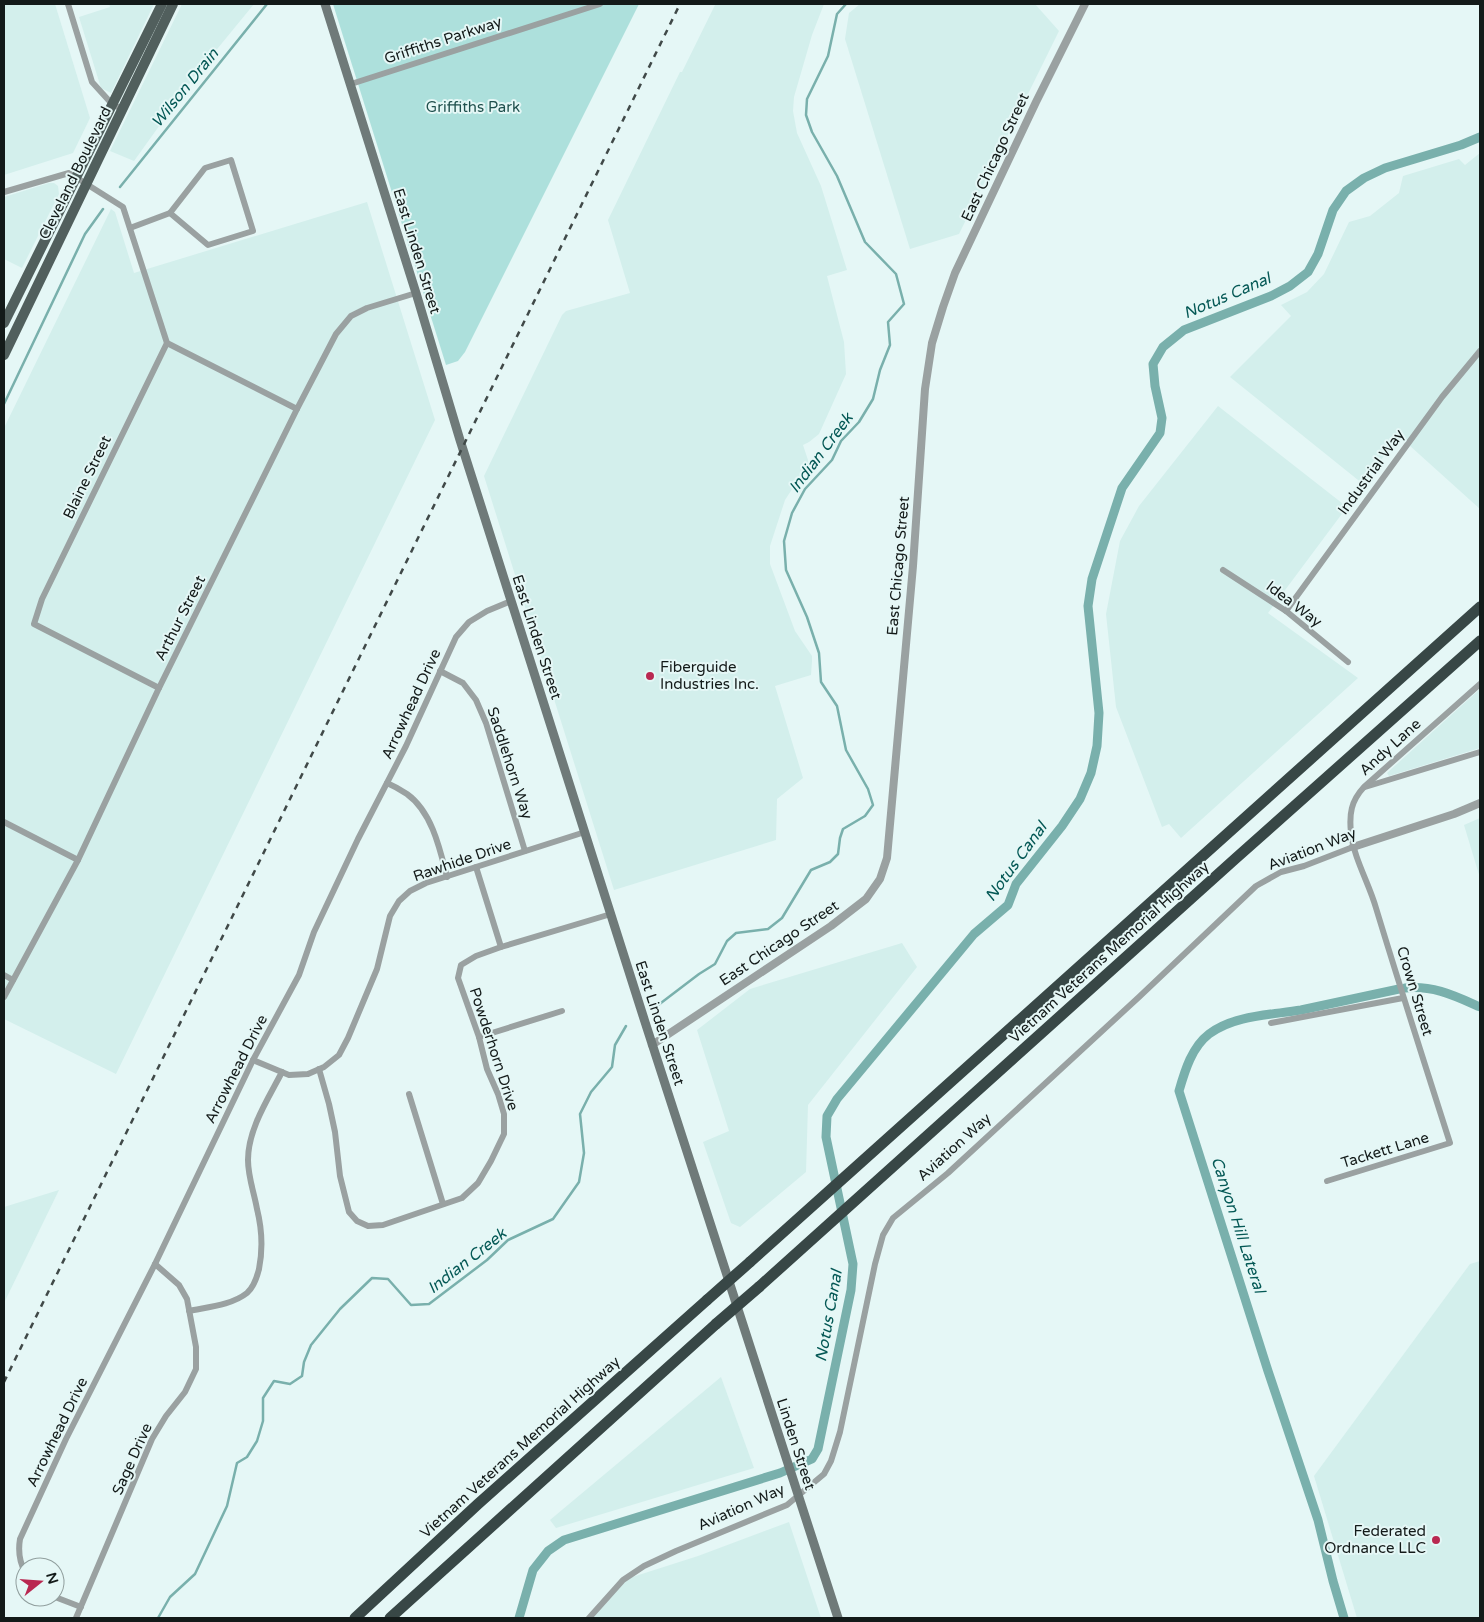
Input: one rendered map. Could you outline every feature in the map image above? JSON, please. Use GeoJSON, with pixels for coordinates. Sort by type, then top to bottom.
{"type":"FeatureCollection","features":[{"type":"Feature","properties":{"kind":"highway","name":"Vietnam Veterans Memorial Highway"},"geometry":{"type":"LineString","coordinates":[[355,1618],[478,1504],[1480,607]]}},
{"type":"Feature","properties":{"kind":"highway","name":"Vietnam Veterans Memorial Highway"},"geometry":{"type":"LineString","coordinates":[[390,1618],[1235,858],[1480,641]]}},
{"type":"Feature","properties":{"kind":"main road","name":"Cleveland Boulevard"},"geometry":{"type":"LineString","coordinates":[[4,355],[87,183],[117,107],[162,4]]}},
{"type":"Feature","properties":{"kind":"main road","name":"Cleveland Boulevard"},"geometry":{"type":"LineString","coordinates":[[4,322],[77,177],[173,4]]}},
{"type":"Feature","properties":{"kind":"main road","name":"East Linden Street"},"geometry":{"type":"LineString","coordinates":[[325,4],[460,440],[727,1278]]}},
{"type":"Feature","properties":{"kind":"main road","name":"Linden Street"},"geometry":{"type":"LineString","coordinates":[[727,1278],[838,1618]]}},
{"type":"Feature","properties":{"kind":"street"},"geometry":{"type":"LineString","coordinates":[[68,4],[92,82],[117,107]]}},
{"type":"Feature","properties":{"kind":"street","name":"Griffiths Parkway"},"geometry":{"type":"LineString","coordinates":[[351,84],[600,4]]}},
{"type":"Feature","properties":{"kind":"street","name":"East Chicago Street"},"geometry":{"type":"LineString","coordinates":[[652,1045],[831,926],[866,899],[880,878],[888,850],[913,566],[925,389],[932,342],[955,273],[1085,4]]}},
{"type":"Feature","properties":{"kind":"street"},"geometry":{"type":"LineString","coordinates":[[130,228],[170,213],[205,168],[231,160],[253,230],[208,245],[170,213]]}},
{"type":"Feature","properties":{"kind":"street"},"geometry":{"type":"LineString","coordinates":[[4,192],[69,173],[123,207],[167,343],[297,410]]}},
{"type":"Feature","properties":{"kind":"street","name":"Arthur Street"},"geometry":{"type":"LineString","coordinates":[[4,997],[78,860],[159,688],[336,334],[351,316],[367,308],[416,293]]}},
{"type":"Feature","properties":{"kind":"street","name":"Blaine Street"},"geometry":{"type":"LineString","coordinates":[[159,688],[34,624],[42,599],[167,343]]}},
{"type":"Feature","properties":{"kind":"street","name":"Industrial Way"},"geometry":{"type":"LineString","coordinates":[[1286,611],[1442,397],[1480,351]]}},
{"type":"Feature","properties":{"kind":"street","name":"Idea Way"},"geometry":{"type":"LineString","coordinates":[[1223,570],[1286,611],[1348,662]]}},
{"type":"Feature","properties":{"kind":"street","name":"Arrowhead Drive"},"geometry":{"type":"LineString","coordinates":[[20,1557],[18,1550],[20,1539],[66,1439],[253,1060],[299,975],[314,932],[358,839],[406,746],[456,637],[470,622],[487,611],[511,601]]}},
{"type":"Feature","properties":{"kind":"street","name":"Saddlehorn Way"},"geometry":{"type":"LineString","coordinates":[[440,670],[462,682],[476,700],[486,723],[526,851]]}},
{"type":"Feature","properties":{"kind":"street","name":"Andy Lane"},"geometry":{"type":"LineString","coordinates":[[1353,847],[1350,820],[1352,805],[1356,796],[1480,684]]}},
{"type":"Feature","properties":{"kind":"street"},"geometry":{"type":"LineString","coordinates":[[1364,787],[1480,752]]}},
{"type":"Feature","properties":{"kind":"street"},"geometry":{"type":"LineString","coordinates":[[387,782],[409,795],[423,811],[435,835],[447,876]]}},
{"type":"Feature","properties":{"kind":"street","name":"Aviation Way"},"geometry":{"type":"LineString","coordinates":[[589,1618],[623,1580],[644,1566],[676,1550],[787,1504],[824,1474],[832,1461],[836,1448],[875,1264],[883,1235],[893,1218],[955,1166],[1139,997],[1256,886],[1281,872],[1304,866],[1353,847],[1454,814],[1480,803]]}},
{"type":"Feature","properties":{"kind":"street"},"geometry":{"type":"LineString","coordinates":[[4,822],[78,860]]}},
{"type":"Feature","properties":{"kind":"street","name":"Rawhide Drive"},"geometry":{"type":"LineString","coordinates":[[253,1060],[290,1075],[308,1074],[324,1067],[339,1055],[377,969],[390,916],[399,902],[410,891],[426,883],[585,832]]}},
{"type":"Feature","properties":{"kind":"street","name":"Crown Street"},"geometry":{"type":"LineString","coordinates":[[1353,847],[1374,902],[1450,1143]]}},
{"type":"Feature","properties":{"kind":"street"},"geometry":{"type":"LineString","coordinates":[[476,867],[501,947]]}},
{"type":"Feature","properties":{"kind":"street","name":"Powderhorn Drive"},"geometry":{"type":"LineString","coordinates":[[318,1070],[329,1104],[335,1132],[340,1176],[349,1212],[357,1221],[368,1226],[383,1225],[462,1198],[478,1183],[491,1161],[504,1134],[504,1114],[487,1069],[479,1038],[458,978],[461,965],[476,956],[501,947],[611,914]]}},
{"type":"Feature","properties":{"kind":"street"},"geometry":{"type":"LineString","coordinates":[[4,975],[13,980]]}},
{"type":"Feature","properties":{"kind":"street"},"geometry":{"type":"LineString","coordinates":[[1271,1023],[1404,998]]}},
{"type":"Feature","properties":{"kind":"street"},"geometry":{"type":"LineString","coordinates":[[479,1038],[562,1011]]}},
{"type":"Feature","properties":{"kind":"street"},"geometry":{"type":"LineString","coordinates":[[189,1310],[235,1299],[248,1292],[257,1278],[261,1258],[262,1234],[249,1180],[248,1158],[252,1132],[282,1072]]}},
{"type":"Feature","properties":{"kind":"street"},"geometry":{"type":"LineString","coordinates":[[410,1094],[444,1204]]}},
{"type":"Feature","properties":{"kind":"street","name":"Tackett Lane"},"geometry":{"type":"LineString","coordinates":[[1327,1181],[1450,1143]]}},
{"type":"Feature","properties":{"kind":"street","name":"Sage Drive"},"geometry":{"type":"LineString","coordinates":[[76,1618],[152,1439],[166,1416],[185,1392],[196,1368],[196,1347],[186,1299],[179,1285],[154,1264]]}},
{"type":"Feature","properties":{"kind":"street"},"geometry":{"type":"LineString","coordinates":[[65,1601],[81,1607]]}},
{"type":"Feature","properties":{"kind":"shaded area"},"geometry":{"type":"Polygon","coordinates":[[[4,4],[55,4],[90,118],[73,153],[4,175],[4,4]]]}},
{"type":"Feature","properties":{"kind":"shaded area"},"geometry":{"type":"Polygon","coordinates":[[[109,4],[154,4],[111,93],[101,88],[79,17],[110,7],[109,4]]]}},
{"type":"Feature","properties":{"kind":"shaded area"},"geometry":{"type":"Polygon","coordinates":[[[182,4],[254,4],[195,76],[134,161],[110,151],[182,4]]]}},
{"type":"Feature","properties":{"kind":"shaded area"},"geometry":{"type":"Polygon","coordinates":[[[824,4],[812,35],[794,97],[793,111],[797,133],[821,186],[847,270],[827,276],[844,342],[846,374],[819,434],[803,445],[809,463],[785,500],[770,546],[770,564],[795,631],[812,656],[811,675],[775,686],[803,778],[777,799],[776,840],[614,890],[484,476],[562,315],[566,311],[630,293],[608,220],[680,72],[682,72],[715,5],[824,4]]]}},
{"type":"Feature","properties":{"kind":"shaded area"},"geometry":{"type":"Polygon","coordinates":[[[860,4],[1035,4],[1059,31],[959,234],[910,249],[845,39],[849,13],[860,4]]]}},
{"type":"Feature","properties":{"kind":"shaded area"},"geometry":{"type":"Polygon","coordinates":[[[1480,153],[1480,509],[1399,436],[1363,484],[1230,377],[1291,316],[1281,305],[1307,292],[1324,274],[1349,222],[1370,216],[1399,193],[1403,176],[1459,159],[1465,165],[1480,153]]]}},
{"type":"Feature","properties":{"kind":"shaded area"},"geometry":{"type":"Polygon","coordinates":[[[54,183],[58,186],[59,194],[22,268],[4,259],[4,197],[54,183]]]}},
{"type":"Feature","properties":{"kind":"shaded area"},"geometry":{"type":"Polygon","coordinates":[[[367,202],[435,420],[116,1074],[4,1019],[4,428],[111,209],[115,212],[134,273],[367,202]]]}},
{"type":"Feature","properties":{"kind":"shaded area"},"geometry":{"type":"Polygon","coordinates":[[[1218,406],[1347,507],[1268,613],[1358,678],[1181,838],[1169,824],[1162,827],[1116,707],[1106,614],[1120,541],[1139,506],[1218,406]]]}},
{"type":"Feature","properties":{"kind":"shaded area"},"geometry":{"type":"Polygon","coordinates":[[[1480,689],[1480,748],[1389,776],[1387,773],[1480,689]]]}},
{"type":"Feature","properties":{"kind":"shaded area"},"geometry":{"type":"Polygon","coordinates":[[[1480,818],[1480,878],[1464,825],[1480,818]]]}},
{"type":"Feature","properties":{"kind":"shaded area"},"geometry":{"type":"Polygon","coordinates":[[[902,943],[917,967],[808,1105],[806,1172],[740,1227],[731,1223],[703,1142],[729,1131],[697,1030],[750,989],[902,943]]]}},
{"type":"Feature","properties":{"kind":"shaded area"},"geometry":{"type":"Polygon","coordinates":[[[59,1190],[4,1303],[4,1207],[59,1190]]]}},
{"type":"Feature","properties":{"kind":"shaded area"},"geometry":{"type":"Polygon","coordinates":[[[1480,1261],[1480,1618],[1357,1618],[1314,1476],[1470,1264],[1480,1261]]]}},
{"type":"Feature","properties":{"kind":"shaded area"},"geometry":{"type":"Polygon","coordinates":[[[721,1377],[754,1468],[556,1528],[550,1520],[721,1377]]]}},
{"type":"Feature","properties":{"kind":"shaded area"},"geometry":{"type":"Polygon","coordinates":[[[789,1522],[821,1618],[591,1618],[623,1580],[698,1556],[789,1522]]]}},
{"type":"Feature","properties":{"kind":"green space","name":"Griffiths Park"},"geometry":{"type":"Polygon","coordinates":[[[333,4],[639,4],[465,352],[458,361],[446,365],[333,4]]]}},
{"type":"Feature","properties":{"kind":"waterway","name":"Wilson Drain"},"geometry":{"type":"LineString","coordinates":[[120,187],[267,4]]}},
{"type":"Feature","properties":{"kind":"waterway","name":"Indian Creek"},"geometry":{"type":"LineString","coordinates":[[653,1009],[715,964],[727,941],[736,933],[768,929],[782,918],[811,870],[830,862],[838,854],[843,829],[865,816],[873,805],[868,789],[846,750],[837,706],[821,682],[819,653],[807,617],[786,570],[784,541],[792,513],[805,489],[832,460],[841,441],[859,422],[873,399],[880,370],[890,345],[888,322],[904,304],[896,274],[865,242],[837,176],[812,132],[806,115],[807,99],[828,56],[837,14],[846,4]]}},
{"type":"Feature","properties":{"kind":"waterway","name":"Notus Canal"},"geometry":{"type":"LineString","coordinates":[[519,1618],[533,1570],[548,1551],[564,1540],[780,1473],[812,1459],[818,1449],[851,1290],[853,1264],[826,1137],[827,1116],[837,1099],[974,934],[1008,905],[1016,884],[1062,826],[1080,799],[1091,773],[1097,746],[1099,713],[1088,606],[1092,579],[1122,488],[1160,433],[1162,418],[1155,386],[1153,364],[1163,347],[1184,330],[1271,296],[1290,286],[1308,272],[1318,254],[1333,210],[1346,191],[1364,178],[1385,168],[1461,145],[1480,137]]}},
{"type":"Feature","properties":{"kind":"waterway","name":"Wilson Drain"},"geometry":{"type":"LineString","coordinates":[[4,404],[85,234],[103,209]]}},
{"type":"Feature","properties":{"kind":"waterway","name":"Canyon Hill Lateral"},"geometry":{"type":"LineString","coordinates":[[1405,988],[1434,990],[1453,995],[1480,1007]]}},
{"type":"Feature","properties":{"kind":"waterway","name":"Canyon Hill Lateral"},"geometry":{"type":"LineString","coordinates":[[1344,1618],[1318,1520],[1268,1371],[1179,1091],[1187,1067],[1198,1045],[1209,1034],[1219,1028],[1241,1019],[1301,1010],[1399,989]]}},
{"type":"Feature","properties":{"kind":"waterway","name":"Indian Creek"},"geometry":{"type":"LineString","coordinates":[[158,1618],[170,1597],[195,1574],[227,1506],[237,1463],[247,1457],[257,1441],[263,1421],[263,1398],[274,1381],[290,1384],[302,1376],[304,1362],[311,1345],[340,1309],[372,1278],[388,1279],[411,1305],[429,1304],[487,1260],[508,1240],[553,1219],[579,1182],[584,1153],[580,1114],[591,1092],[612,1067],[615,1045],[626,1026]]}},
{"type":"Feature","properties":{"kind":"railway"},"geometry":{"type":"LineString","coordinates":[[4,1382],[680,4]]}},
{"type":"Feature","properties":{"kind":"place","name":"Fiberguide Industries Inc."},"geometry":{"type":"Point","coordinates":[650,676]}},
{"type":"Feature","properties":{"kind":"place","name":"Federated Ordnance LLC"},"geometry":{"type":"Point","coordinates":[1436,1540]}}]}
